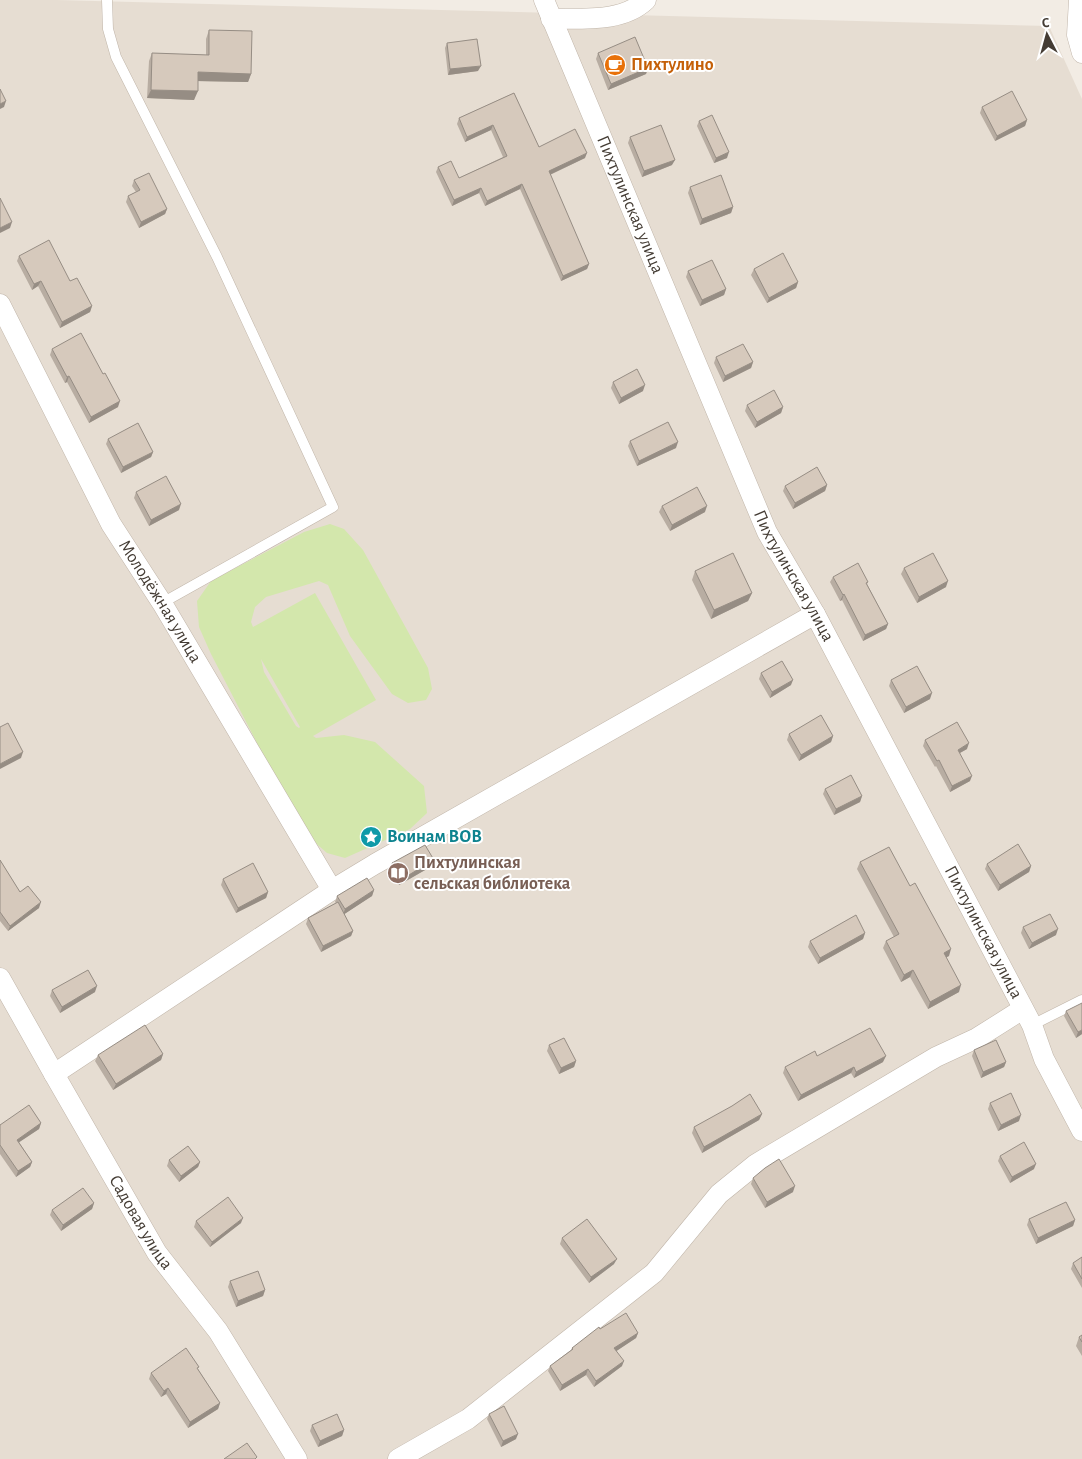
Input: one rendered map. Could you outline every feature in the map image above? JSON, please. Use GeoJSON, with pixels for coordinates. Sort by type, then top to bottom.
{"type":"FeatureCollection","features":[{"type":"Feature","properties":{"kind":"street","name":"Пихтулинская улица"},"geometry":{"type":"LineString","coordinates":[[544,0],[767,532],[815,614],[1027,1017],[1044,1059],[1082,1131]]}},
{"type":"Feature","properties":{"kind":"street"},"geometry":{"type":"LineString","coordinates":[[551,19],[606,18],[638,7],[646,0]]}},
{"type":"Feature","properties":{"kind":"street"},"geometry":{"type":"LineString","coordinates":[[1079,0],[1077,35],[1082,53]]}},
{"type":"Feature","properties":{"kind":"street","name":"Молодёжная улица"},"geometry":{"type":"LineString","coordinates":[[0,304],[111,524],[162,603],[332,890]]}},
{"type":"Feature","properties":{"kind":"street"},"geometry":{"type":"LineString","coordinates":[[54,1074],[374,864],[815,614]]}},
{"type":"Feature","properties":{"kind":"street","name":"Садовая улица"},"geometry":{"type":"LineString","coordinates":[[0,978],[157,1253],[218,1331],[297,1459]]}},
{"type":"Feature","properties":{"kind":"street"},"geometry":{"type":"LineString","coordinates":[[398,1459],[468,1420],[654,1273],[719,1194],[756,1164],[936,1057],[1027,1017]]}},
{"type":"Feature","properties":{"kind":"lane"},"geometry":{"type":"LineString","coordinates":[[107,0],[108,29],[116,57],[217,257],[333,507],[162,603]]}},
{"type":"Feature","properties":{"kind":"lane"},"geometry":{"type":"LineString","coordinates":[[1027,1017],[1082,1000]]}},
{"type":"Feature","properties":{"kind":"shaded area","name":"Пихтулино"},"geometry":{"type":"Polygon","coordinates":[[[0,0],[1049,26],[1082,99],[1082,1459],[0,1459],[0,0]]]}},
{"type":"Feature","properties":{"kind":"green space"},"geometry":{"type":"Polygon","coordinates":[[[330,524],[344,529],[363,550],[428,668],[432,689],[426,700],[408,703],[392,694],[350,636],[328,585],[319,581],[266,597],[255,607],[251,622],[253,627],[315,593],[376,700],[313,736],[316,738],[344,735],[375,742],[424,786],[427,813],[410,829],[345,858],[327,853],[303,832],[211,654],[199,627],[197,601],[211,581],[304,532],[330,524]],[[261,659],[264,672],[296,726],[300,727],[261,659]]]}},
{"type":"Feature","properties":{"kind":"building"},"geometry":{"type":"Polygon","coordinates":[[[209,30],[252,31],[251,74],[198,72],[198,91],[151,90],[152,53],[209,55],[209,30]]]}},
{"type":"Feature","properties":{"kind":"building"},"geometry":{"type":"Polygon","coordinates":[[[635,37],[648,68],[611,84],[598,53],[635,37]]]}},
{"type":"Feature","properties":{"kind":"building"},"geometry":{"type":"Polygon","coordinates":[[[477,39],[481,66],[450,69],[447,43],[477,39]]]}},
{"type":"Feature","properties":{"kind":"building"},"geometry":{"type":"Polygon","coordinates":[[[0,89],[6,101],[0,104],[0,89]]]}},
{"type":"Feature","properties":{"kind":"building"},"geometry":{"type":"Polygon","coordinates":[[[1012,91],[1027,120],[997,136],[982,107],[1012,91]]]}},
{"type":"Feature","properties":{"kind":"building"},"geometry":{"type":"Polygon","coordinates":[[[514,93],[539,147],[575,129],[587,153],[549,171],[589,264],[563,276],[522,184],[487,201],[481,188],[454,200],[438,167],[451,161],[459,178],[507,156],[493,125],[467,137],[459,118],[514,93]]]}},
{"type":"Feature","properties":{"kind":"building"},"geometry":{"type":"Polygon","coordinates":[[[712,115],[729,152],[716,158],[699,121],[712,115]]]}},
{"type":"Feature","properties":{"kind":"building"},"geometry":{"type":"Polygon","coordinates":[[[661,125],[675,160],[644,171],[630,137],[661,125]]]}},
{"type":"Feature","properties":{"kind":"building"},"geometry":{"type":"Polygon","coordinates":[[[149,173],[167,209],[141,222],[128,196],[140,190],[134,180],[149,173]]]}},
{"type":"Feature","properties":{"kind":"building"},"geometry":{"type":"Polygon","coordinates":[[[721,175],[733,207],[702,219],[690,187],[721,175]]]}},
{"type":"Feature","properties":{"kind":"building"},"geometry":{"type":"Polygon","coordinates":[[[0,198],[12,222],[0,228],[0,198]]]}},
{"type":"Feature","properties":{"kind":"building"},"geometry":{"type":"Polygon","coordinates":[[[49,240],[70,281],[77,278],[92,306],[62,322],[41,281],[34,284],[19,256],[49,240]]]}},
{"type":"Feature","properties":{"kind":"building"},"geometry":{"type":"Polygon","coordinates":[[[783,253],[798,282],[769,298],[754,269],[783,253]]]}},
{"type":"Feature","properties":{"kind":"building"},"geometry":{"type":"Polygon","coordinates":[[[712,260],[726,289],[702,300],[688,271],[712,260]]]}},
{"type":"Feature","properties":{"kind":"building"},"geometry":{"type":"Polygon","coordinates":[[[81,333],[120,401],[91,417],[52,349],[81,333]]]}},
{"type":"Feature","properties":{"kind":"building"},"geometry":{"type":"Polygon","coordinates":[[[743,344],[753,362],[725,376],[716,357],[743,344]]]}},
{"type":"Feature","properties":{"kind":"building"},"geometry":{"type":"Polygon","coordinates":[[[637,369],[645,385],[621,398],[613,382],[637,369]]]}},
{"type":"Feature","properties":{"kind":"building"},"geometry":{"type":"Polygon","coordinates":[[[774,390],[783,407],[757,422],[747,405],[774,390]]]}},
{"type":"Feature","properties":{"kind":"building"},"geometry":{"type":"Polygon","coordinates":[[[668,422],[678,442],[639,461],[630,441],[668,422]]]}},
{"type":"Feature","properties":{"kind":"building"},"geometry":{"type":"Polygon","coordinates":[[[138,423],[153,452],[123,467],[108,439],[138,423]]]}},
{"type":"Feature","properties":{"kind":"building"},"geometry":{"type":"Polygon","coordinates":[[[817,467],[827,485],[795,503],[785,486],[817,467]]]}},
{"type":"Feature","properties":{"kind":"building"},"geometry":{"type":"Polygon","coordinates":[[[166,476],[181,504],[151,520],[136,492],[166,476]]]}},
{"type":"Feature","properties":{"kind":"building"},"geometry":{"type":"Polygon","coordinates":[[[697,487],[707,506],[672,525],[662,506],[697,487]]]}},
{"type":"Feature","properties":{"kind":"building"},"geometry":{"type":"Polygon","coordinates":[[[733,553],[752,593],[714,610],[695,571],[733,553]]]}},
{"type":"Feature","properties":{"kind":"building"},"geometry":{"type":"Polygon","coordinates":[[[933,553],[948,581],[919,597],[904,568],[933,553]]]}},
{"type":"Feature","properties":{"kind":"building"},"geometry":{"type":"Polygon","coordinates":[[[858,563],[868,582],[866,583],[888,624],[865,635],[833,577],[858,563]]]}},
{"type":"Feature","properties":{"kind":"building"},"geometry":{"type":"Polygon","coordinates":[[[782,661],[793,680],[772,692],[761,673],[782,661]]]}},
{"type":"Feature","properties":{"kind":"building"},"geometry":{"type":"Polygon","coordinates":[[[917,666],[932,693],[906,707],[891,680],[917,666]]]}},
{"type":"Feature","properties":{"kind":"building"},"geometry":{"type":"Polygon","coordinates":[[[821,715],[833,736],[801,755],[789,734],[821,715]]]}},
{"type":"Feature","properties":{"kind":"building"},"geometry":{"type":"Polygon","coordinates":[[[957,722],[969,743],[958,750],[972,776],[952,786],[939,760],[937,761],[925,740],[957,722]]]}},
{"type":"Feature","properties":{"kind":"building"},"geometry":{"type":"Polygon","coordinates":[[[8,723],[23,752],[0,764],[0,727],[8,723]]]}},
{"type":"Feature","properties":{"kind":"building"},"geometry":{"type":"Polygon","coordinates":[[[851,775],[862,796],[836,809],[825,789],[851,775]]]}},
{"type":"Feature","properties":{"kind":"building"},"geometry":{"type":"Polygon","coordinates":[[[1018,844],[1031,866],[1000,885],[987,864],[1018,844]]]}},
{"type":"Feature","properties":{"kind":"building"},"geometry":{"type":"Polygon","coordinates":[[[425,845],[434,860],[402,879],[392,863],[425,845]]]}},
{"type":"Feature","properties":{"kind":"building"},"geometry":{"type":"Polygon","coordinates":[[[889,847],[910,886],[915,883],[951,949],[944,953],[961,985],[930,1002],[913,970],[904,975],[886,941],[899,934],[860,862],[889,847]]]}},
{"type":"Feature","properties":{"kind":"building"},"geometry":{"type":"Polygon","coordinates":[[[0,860],[20,892],[28,886],[41,902],[10,926],[0,912],[0,860]]]}},
{"type":"Feature","properties":{"kind":"building"},"geometry":{"type":"Polygon","coordinates":[[[253,863],[268,892],[238,908],[223,879],[253,863]]]}},
{"type":"Feature","properties":{"kind":"building"},"geometry":{"type":"Polygon","coordinates":[[[367,878],[374,890],[345,909],[337,896],[367,878]]]}},
{"type":"Feature","properties":{"kind":"building"},"geometry":{"type":"Polygon","coordinates":[[[338,902],[353,931],[323,946],[308,918],[338,902]]]}},
{"type":"Feature","properties":{"kind":"building"},"geometry":{"type":"Polygon","coordinates":[[[1050,914],[1058,929],[1032,943],[1023,927],[1050,914]]]}},
{"type":"Feature","properties":{"kind":"building"},"geometry":{"type":"Polygon","coordinates":[[[856,915],[865,933],[820,958],[810,941],[856,915]]]}},
{"type":"Feature","properties":{"kind":"building"},"geometry":{"type":"Polygon","coordinates":[[[88,970],[97,986],[62,1007],[52,990],[88,970]]]}},
{"type":"Feature","properties":{"kind":"building"},"geometry":{"type":"Polygon","coordinates":[[[1082,1003],[1082,1030],[1078,1032],[1066,1011],[1082,1003]]]}},
{"type":"Feature","properties":{"kind":"building"},"geometry":{"type":"Polygon","coordinates":[[[145,1025],[163,1054],[116,1084],[98,1055],[145,1025]]]}},
{"type":"Feature","properties":{"kind":"building"},"geometry":{"type":"Polygon","coordinates":[[[870,1028],[886,1056],[856,1072],[854,1067],[801,1095],[785,1067],[815,1051],[817,1056],[870,1028]]]}},
{"type":"Feature","properties":{"kind":"building"},"geometry":{"type":"Polygon","coordinates":[[[564,1038],[576,1061],[561,1068],[549,1045],[564,1038]]]}},
{"type":"Feature","properties":{"kind":"building"},"geometry":{"type":"Polygon","coordinates":[[[996,1040],[1006,1062],[983,1072],[974,1050],[996,1040]]]}},
{"type":"Feature","properties":{"kind":"building"},"geometry":{"type":"Polygon","coordinates":[[[1011,1093],[1021,1115],[1001,1125],[990,1103],[1011,1093]]]}},
{"type":"Feature","properties":{"kind":"building"},"geometry":{"type":"Polygon","coordinates":[[[750,1094],[762,1114],[704,1147],[694,1127],[750,1094]]]}},
{"type":"Feature","properties":{"kind":"building"},"geometry":{"type":"Polygon","coordinates":[[[29,1105],[41,1123],[17,1140],[32,1162],[18,1171],[0,1145],[0,1125],[29,1105]]]}},
{"type":"Feature","properties":{"kind":"building"},"geometry":{"type":"Polygon","coordinates":[[[1024,1142],[1036,1164],[1012,1177],[1000,1156],[1024,1142]]]}},
{"type":"Feature","properties":{"kind":"building"},"geometry":{"type":"Polygon","coordinates":[[[188,1146],[200,1162],[181,1176],[169,1160],[188,1146]]]}},
{"type":"Feature","properties":{"kind":"building"},"geometry":{"type":"Polygon","coordinates":[[[779,1159],[795,1186],[767,1202],[753,1178],[779,1159]]]}},
{"type":"Feature","properties":{"kind":"building"},"geometry":{"type":"Polygon","coordinates":[[[83,1188],[94,1203],[63,1225],[52,1210],[83,1188]]]}},
{"type":"Feature","properties":{"kind":"building"},"geometry":{"type":"Polygon","coordinates":[[[228,1197],[243,1218],[212,1242],[196,1221],[228,1197]]]}},
{"type":"Feature","properties":{"kind":"building"},"geometry":{"type":"Polygon","coordinates":[[[1066,1202],[1075,1220],[1038,1238],[1029,1219],[1066,1202]]]}},
{"type":"Feature","properties":{"kind":"building"},"geometry":{"type":"Polygon","coordinates":[[[587,1219],[617,1259],[591,1277],[562,1238],[587,1219]]]}},
{"type":"Feature","properties":{"kind":"building"},"geometry":{"type":"Polygon","coordinates":[[[1082,1257],[1082,1279],[1073,1263],[1082,1257]]]}},
{"type":"Feature","properties":{"kind":"building"},"geometry":{"type":"Polygon","coordinates":[[[258,1271],[265,1290],[238,1301],[230,1281],[258,1271]]]}},
{"type":"Feature","properties":{"kind":"building"},"geometry":{"type":"Polygon","coordinates":[[[626,1313],[638,1333],[614,1348],[624,1361],[596,1381],[588,1369],[562,1385],[550,1366],[599,1327],[600,1329],[626,1313]]]}},
{"type":"Feature","properties":{"kind":"building"},"geometry":{"type":"Polygon","coordinates":[[[186,1348],[220,1403],[190,1422],[168,1388],[164,1391],[151,1373],[186,1348]]]}},
{"type":"Feature","properties":{"kind":"building"},"geometry":{"type":"Polygon","coordinates":[[[504,1406],[518,1434],[503,1441],[489,1414],[504,1406]]]}},
{"type":"Feature","properties":{"kind":"building"},"geometry":{"type":"Polygon","coordinates":[[[337,1414],[344,1430],[320,1441],[312,1425],[337,1414]]]}},
{"type":"Feature","properties":{"kind":"building"},"geometry":{"type":"Polygon","coordinates":[[[247,1443],[257,1457],[255,1459],[224,1459],[247,1443]]]}},
{"type":"Feature","properties":{"kind":"place","name":"Пихтулино"},"geometry":{"type":"Point","coordinates":[615,65]}},
{"type":"Feature","properties":{"kind":"place","name":"Воинам ВОВ"},"geometry":{"type":"Point","coordinates":[371,837]}},
{"type":"Feature","properties":{"kind":"place","name":"Пихтулинская сельская библиотека"},"geometry":{"type":"Point","coordinates":[398,873]}}]}
